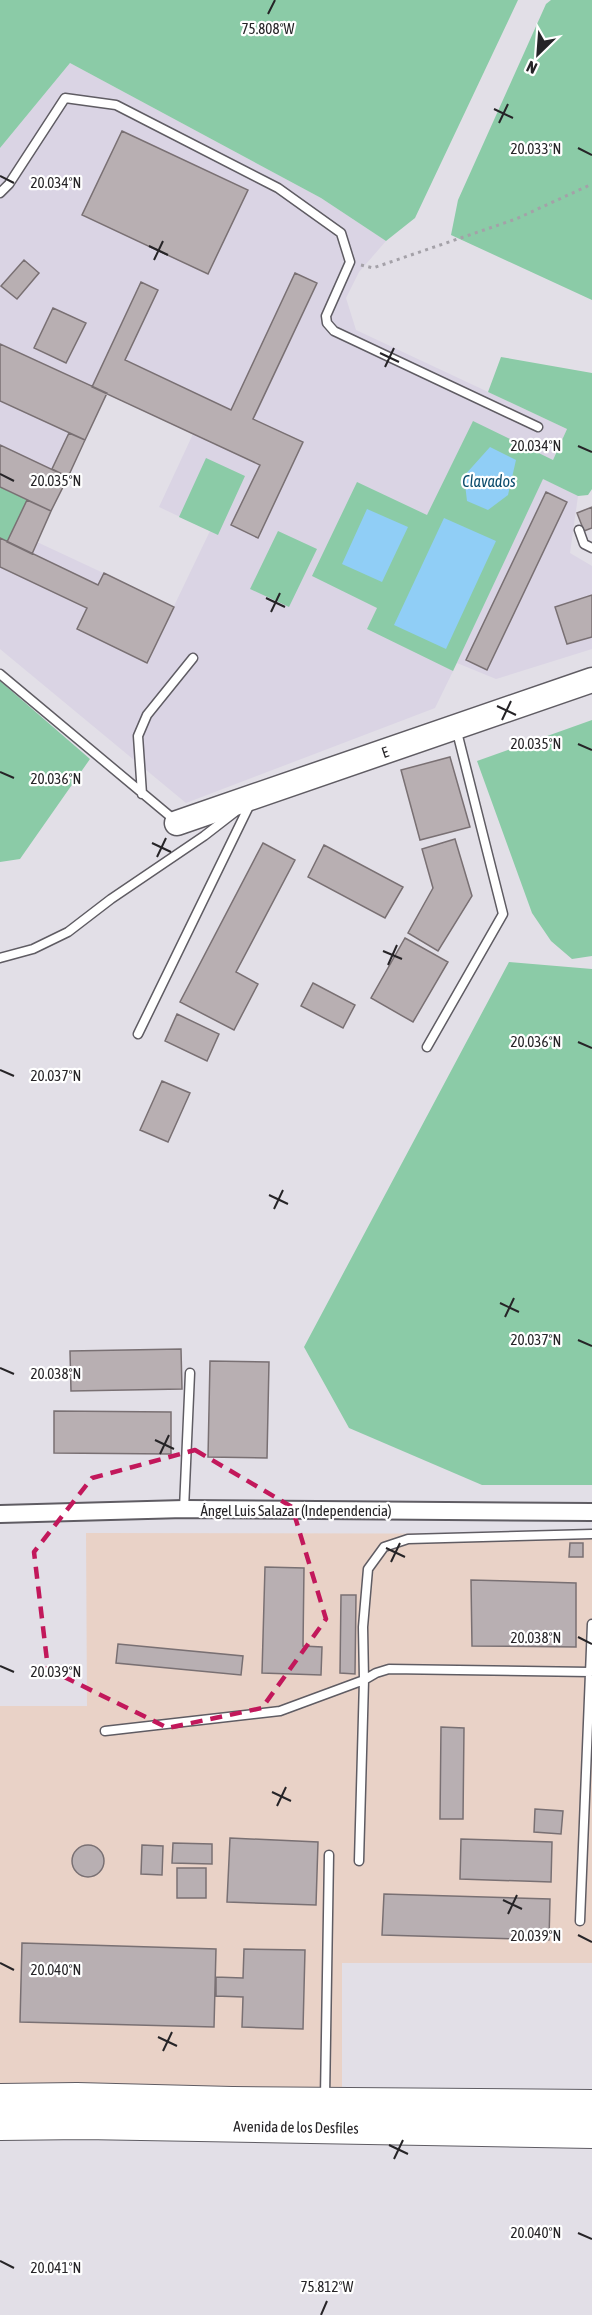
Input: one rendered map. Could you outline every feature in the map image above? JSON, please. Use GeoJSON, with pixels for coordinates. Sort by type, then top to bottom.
{"type":"FeatureCollection","features":[{"type":"Feature","properties":{"kind":"highway","name":"Avenida de los Desfiles"},"geometry":{"type":"LineString","coordinates":[[0,2100],[77,2099],[592,2132]]}},
{"type":"Feature","properties":{"kind":"highway","name":"Avenida de los Desfiles"},"geometry":{"type":"LineString","coordinates":[[0,2124],[592,2106]]}},
{"type":"Feature","properties":{"kind":"street","name":"E"},"geometry":{"type":"LineString","coordinates":[[177,823],[592,680]]}},
{"type":"Feature","properties":{"kind":"street","name":"Ángel Luis Salazar (Independencia)"},"geometry":{"type":"LineString","coordinates":[[0,1514],[184,1509],[592,1512]]}},
{"type":"Feature","properties":{"kind":"lane"},"geometry":{"type":"LineString","coordinates":[[0,194],[9,184],[65,98],[116,105],[278,188],[341,233],[350,262],[326,316],[327,323],[334,331],[538,427]]}},
{"type":"Feature","properties":{"kind":"lane"},"geometry":{"type":"LineString","coordinates":[[579,530],[584,544],[592,548]]}},
{"type":"Feature","properties":{"kind":"lane"},"geometry":{"type":"LineString","coordinates":[[142,794],[138,736],[147,715],[193,658]]}},
{"type":"Feature","properties":{"kind":"lane"},"geometry":{"type":"LineString","coordinates":[[0,674],[177,823]]}},
{"type":"Feature","properties":{"kind":"lane"},"geometry":{"type":"LineString","coordinates":[[427,1047],[503,914],[456,728]]}},
{"type":"Feature","properties":{"kind":"lane"},"geometry":{"type":"LineString","coordinates":[[0,958],[33,949],[68,932],[111,899],[204,836],[254,796]]}},
{"type":"Feature","properties":{"kind":"lane"},"geometry":{"type":"LineString","coordinates":[[138,1034],[254,796]]}},
{"type":"Feature","properties":{"kind":"lane"},"geometry":{"type":"LineString","coordinates":[[184,1509],[190,1373]]}},
{"type":"Feature","properties":{"kind":"lane"},"geometry":{"type":"LineString","coordinates":[[359,1861],[364,1680],[363,1627],[369,1569],[384,1547],[408,1539],[592,1534]]}},
{"type":"Feature","properties":{"kind":"lane"},"geometry":{"type":"LineString","coordinates":[[580,1921],[592,1624]]}},
{"type":"Feature","properties":{"kind":"lane"},"geometry":{"type":"LineString","coordinates":[[105,1731],[280,1711],[389,1669],[590,1672]]}},
{"type":"Feature","properties":{"kind":"lane"},"geometry":{"type":"LineString","coordinates":[[325,2115],[329,1855]]}},
{"type":"Feature","properties":{"kind":"path"},"geometry":{"type":"LineString","coordinates":[[373,268],[516,219],[592,184]]}},
{"type":"Feature","properties":{"kind":"highlighted area"},"geometry":{"type":"Polygon","coordinates":[[[195,1450],[292,1507],[326,1619],[262,1708],[168,1728],[48,1669],[34,1552],[92,1478],[195,1450]]]}},
{"type":"Feature","properties":{"kind":"shaded area"},"geometry":{"type":"Polygon","coordinates":[[[70,63],[321,198],[386,241],[359,272],[346,298],[356,330],[567,429],[544,479],[578,496],[570,553],[592,566],[592,649],[496,679],[457,663],[435,708],[186,803],[0,649],[0,148],[70,63]],[[107,394],[37,542],[174,606],[210,531],[159,507],[193,434],[107,394]]]}},
{"type":"Feature","properties":{"kind":"shaded area"},"geometry":{"type":"Polygon","coordinates":[[[86,1533],[592,1534],[592,1963],[342,1963],[342,2088],[0,2088],[0,1706],[87,1706],[86,1533]]]}},
{"type":"Feature","properties":{"kind":"green space"},"geometry":{"type":"Polygon","coordinates":[[[0,0],[518,0],[415,218],[386,241],[321,198],[70,63],[0,148],[0,0]]]}},
{"type":"Feature","properties":{"kind":"green space"},"geometry":{"type":"Polygon","coordinates":[[[551,0],[592,0],[592,300],[451,235],[458,200],[546,4],[551,0]]]}},
{"type":"Feature","properties":{"kind":"green space"},"geometry":{"type":"Polygon","coordinates":[[[501,357],[592,373],[592,489],[588,495],[578,496],[543,479],[453,671],[367,629],[377,608],[312,576],[357,482],[427,515],[473,421],[553,460],[567,429],[488,392],[501,357]]]}},
{"type":"Feature","properties":{"kind":"green space"},"geometry":{"type":"Polygon","coordinates":[[[206,458],[245,476],[218,535],[179,517],[206,458]]]}},
{"type":"Feature","properties":{"kind":"green space"},"geometry":{"type":"Polygon","coordinates":[[[0,487],[27,500],[7,542],[0,538],[0,487]]]}},
{"type":"Feature","properties":{"kind":"green space"},"geometry":{"type":"Polygon","coordinates":[[[278,531],[317,549],[289,607],[250,589],[278,531]]]}},
{"type":"Feature","properties":{"kind":"green space"},"geometry":{"type":"Polygon","coordinates":[[[0,681],[90,759],[20,859],[0,862],[0,681]]]}},
{"type":"Feature","properties":{"kind":"green space"},"geometry":{"type":"Polygon","coordinates":[[[592,720],[592,956],[572,959],[551,941],[532,913],[477,761],[592,720]]]}},
{"type":"Feature","properties":{"kind":"green space"},"geometry":{"type":"Polygon","coordinates":[[[509,962],[592,969],[592,1485],[482,1485],[349,1428],[304,1347],[509,962]]]}},
{"type":"Feature","properties":{"kind":"water","name":"Clavados"},"geometry":{"type":"Polygon","coordinates":[[[490,447],[516,460],[508,495],[488,510],[467,501],[464,476],[490,447]]]}},
{"type":"Feature","properties":{"kind":"water"},"geometry":{"type":"Polygon","coordinates":[[[367,509],[408,527],[382,582],[342,564],[367,509]]]}},
{"type":"Feature","properties":{"kind":"water"},"geometry":{"type":"Polygon","coordinates":[[[444,518],[496,541],[446,649],[394,625],[444,518]]]}},
{"type":"Feature","properties":{"kind":"building"},"geometry":{"type":"Polygon","coordinates":[[[122,131],[248,190],[208,274],[82,215],[122,131]]]}},
{"type":"Feature","properties":{"kind":"building"},"geometry":{"type":"Polygon","coordinates":[[[24,260],[39,273],[17,299],[1,286],[24,260]]]}},
{"type":"Feature","properties":{"kind":"building"},"geometry":{"type":"Polygon","coordinates":[[[295,273],[317,283],[253,419],[303,442],[258,538],[231,525],[260,465],[92,387],[141,282],[158,290],[125,360],[231,410],[295,273]]]}},
{"type":"Feature","properties":{"kind":"building"},"geometry":{"type":"Polygon","coordinates":[[[53,308],[86,323],[66,363],[34,348],[53,308]]]}},
{"type":"Feature","properties":{"kind":"building"},"geometry":{"type":"Polygon","coordinates":[[[0,344],[107,393],[85,440],[0,401],[0,344]]]}},
{"type":"Feature","properties":{"kind":"building"},"geometry":{"type":"Polygon","coordinates":[[[69,433],[85,440],[68,477],[52,469],[69,433]]]}},
{"type":"Feature","properties":{"kind":"building"},"geometry":{"type":"Polygon","coordinates":[[[0,445],[68,477],[51,511],[0,487],[0,445]]]}},
{"type":"Feature","properties":{"kind":"building"},"geometry":{"type":"Polygon","coordinates":[[[546,492],[567,502],[487,670],[466,660],[546,492]]]}},
{"type":"Feature","properties":{"kind":"building"},"geometry":{"type":"Polygon","coordinates":[[[27,500],[51,511],[32,554],[7,542],[27,500]]]}},
{"type":"Feature","properties":{"kind":"building"},"geometry":{"type":"Polygon","coordinates":[[[592,507],[592,528],[584,531],[577,513],[592,507]]]}},
{"type":"Feature","properties":{"kind":"building"},"geometry":{"type":"Polygon","coordinates":[[[0,538],[98,585],[104,573],[174,607],[147,663],[77,629],[87,608],[0,567],[0,538]]]}},
{"type":"Feature","properties":{"kind":"building"},"geometry":{"type":"Polygon","coordinates":[[[592,595],[592,637],[567,644],[555,607],[592,595]]]}},
{"type":"Feature","properties":{"kind":"building"},"geometry":{"type":"Polygon","coordinates":[[[450,757],[470,827],[420,840],[401,770],[450,757]]]}},
{"type":"Feature","properties":{"kind":"building"},"geometry":{"type":"Polygon","coordinates":[[[455,839],[472,896],[438,951],[408,933],[433,888],[422,849],[455,839]]]}},
{"type":"Feature","properties":{"kind":"building"},"geometry":{"type":"Polygon","coordinates":[[[263,843],[295,860],[236,972],[258,984],[234,1030],[180,1002],[263,843]]]}},
{"type":"Feature","properties":{"kind":"building"},"geometry":{"type":"Polygon","coordinates":[[[324,845],[403,887],[385,918],[308,877],[324,845]]]}},
{"type":"Feature","properties":{"kind":"building"},"geometry":{"type":"Polygon","coordinates":[[[405,938],[448,962],[413,1022],[371,998],[405,938]]]}},
{"type":"Feature","properties":{"kind":"building"},"geometry":{"type":"Polygon","coordinates":[[[313,983],[355,1005],[343,1028],[301,1006],[313,983]]]}},
{"type":"Feature","properties":{"kind":"building"},"geometry":{"type":"Polygon","coordinates":[[[177,1014],[219,1034],[207,1061],[165,1041],[177,1014]]]}},
{"type":"Feature","properties":{"kind":"building"},"geometry":{"type":"Polygon","coordinates":[[[162,1081],[190,1093],[168,1142],[140,1130],[162,1081]]]}},
{"type":"Feature","properties":{"kind":"building"},"geometry":{"type":"Polygon","coordinates":[[[181,1349],[182,1389],[71,1391],[70,1351],[181,1349]]]}},
{"type":"Feature","properties":{"kind":"building"},"geometry":{"type":"Polygon","coordinates":[[[210,1361],[269,1362],[267,1458],[208,1457],[210,1361]]]}},
{"type":"Feature","properties":{"kind":"building"},"geometry":{"type":"Polygon","coordinates":[[[54,1411],[171,1412],[171,1454],[54,1453],[54,1411]]]}},
{"type":"Feature","properties":{"kind":"building"},"geometry":{"type":"Polygon","coordinates":[[[570,1543],[583,1543],[583,1557],[569,1557],[570,1543]]]}},
{"type":"Feature","properties":{"kind":"building"},"geometry":{"type":"Polygon","coordinates":[[[265,1567],[304,1568],[303,1646],[322,1647],[321,1675],[262,1673],[265,1567]]]}},
{"type":"Feature","properties":{"kind":"building"},"geometry":{"type":"Polygon","coordinates":[[[471,1580],[576,1583],[576,1647],[472,1646],[471,1580]]]}},
{"type":"Feature","properties":{"kind":"building"},"geometry":{"type":"Polygon","coordinates":[[[341,1595],[356,1595],[355,1674],[340,1673],[341,1595]]]}},
{"type":"Feature","properties":{"kind":"building"},"geometry":{"type":"Polygon","coordinates":[[[118,1644],[243,1656],[241,1675],[116,1663],[118,1644]]]}},
{"type":"Feature","properties":{"kind":"building"},"geometry":{"type":"Polygon","coordinates":[[[441,1727],[464,1728],[463,1819],[440,1819],[441,1727]]]}},
{"type":"Feature","properties":{"kind":"building"},"geometry":{"type":"Polygon","coordinates":[[[535,1809],[563,1811],[561,1834],[534,1832],[535,1809]]]}},
{"type":"Feature","properties":{"kind":"building"},"geometry":{"type":"Polygon","coordinates":[[[230,1838],[318,1842],[316,1905],[227,1902],[230,1838]]]}},
{"type":"Feature","properties":{"kind":"building"},"geometry":{"type":"Polygon","coordinates":[[[461,1839],[552,1842],[551,1882],[460,1879],[461,1839]]]}},
{"type":"Feature","properties":{"kind":"building"},"geometry":{"type":"Polygon","coordinates":[[[173,1843],[212,1844],[212,1864],[172,1863],[173,1843]]]}},
{"type":"Feature","properties":{"kind":"building"},"geometry":{"type":"Polygon","coordinates":[[[88,1845],[100,1849],[104,1861],[100,1873],[88,1877],[76,1873],[72,1861],[76,1849],[88,1845]]]}},
{"type":"Feature","properties":{"kind":"building"},"geometry":{"type":"Polygon","coordinates":[[[142,1845],[163,1846],[162,1875],[141,1874],[142,1845]]]}},
{"type":"Feature","properties":{"kind":"building"},"geometry":{"type":"Polygon","coordinates":[[[177,1868],[206,1868],[206,1898],[177,1898],[177,1868]]]}},
{"type":"Feature","properties":{"kind":"building"},"geometry":{"type":"Polygon","coordinates":[[[384,1894],[550,1899],[549,1940],[382,1935],[384,1894]]]}},
{"type":"Feature","properties":{"kind":"building"},"geometry":{"type":"Polygon","coordinates":[[[22,1943],[216,1949],[214,2027],[20,2022],[22,1943]]]}},
{"type":"Feature","properties":{"kind":"building"},"geometry":{"type":"Polygon","coordinates":[[[244,1949],[305,1950],[303,2029],[242,2027],[243,1997],[216,1996],[216,1977],[243,1978],[244,1949]]]}}]}
